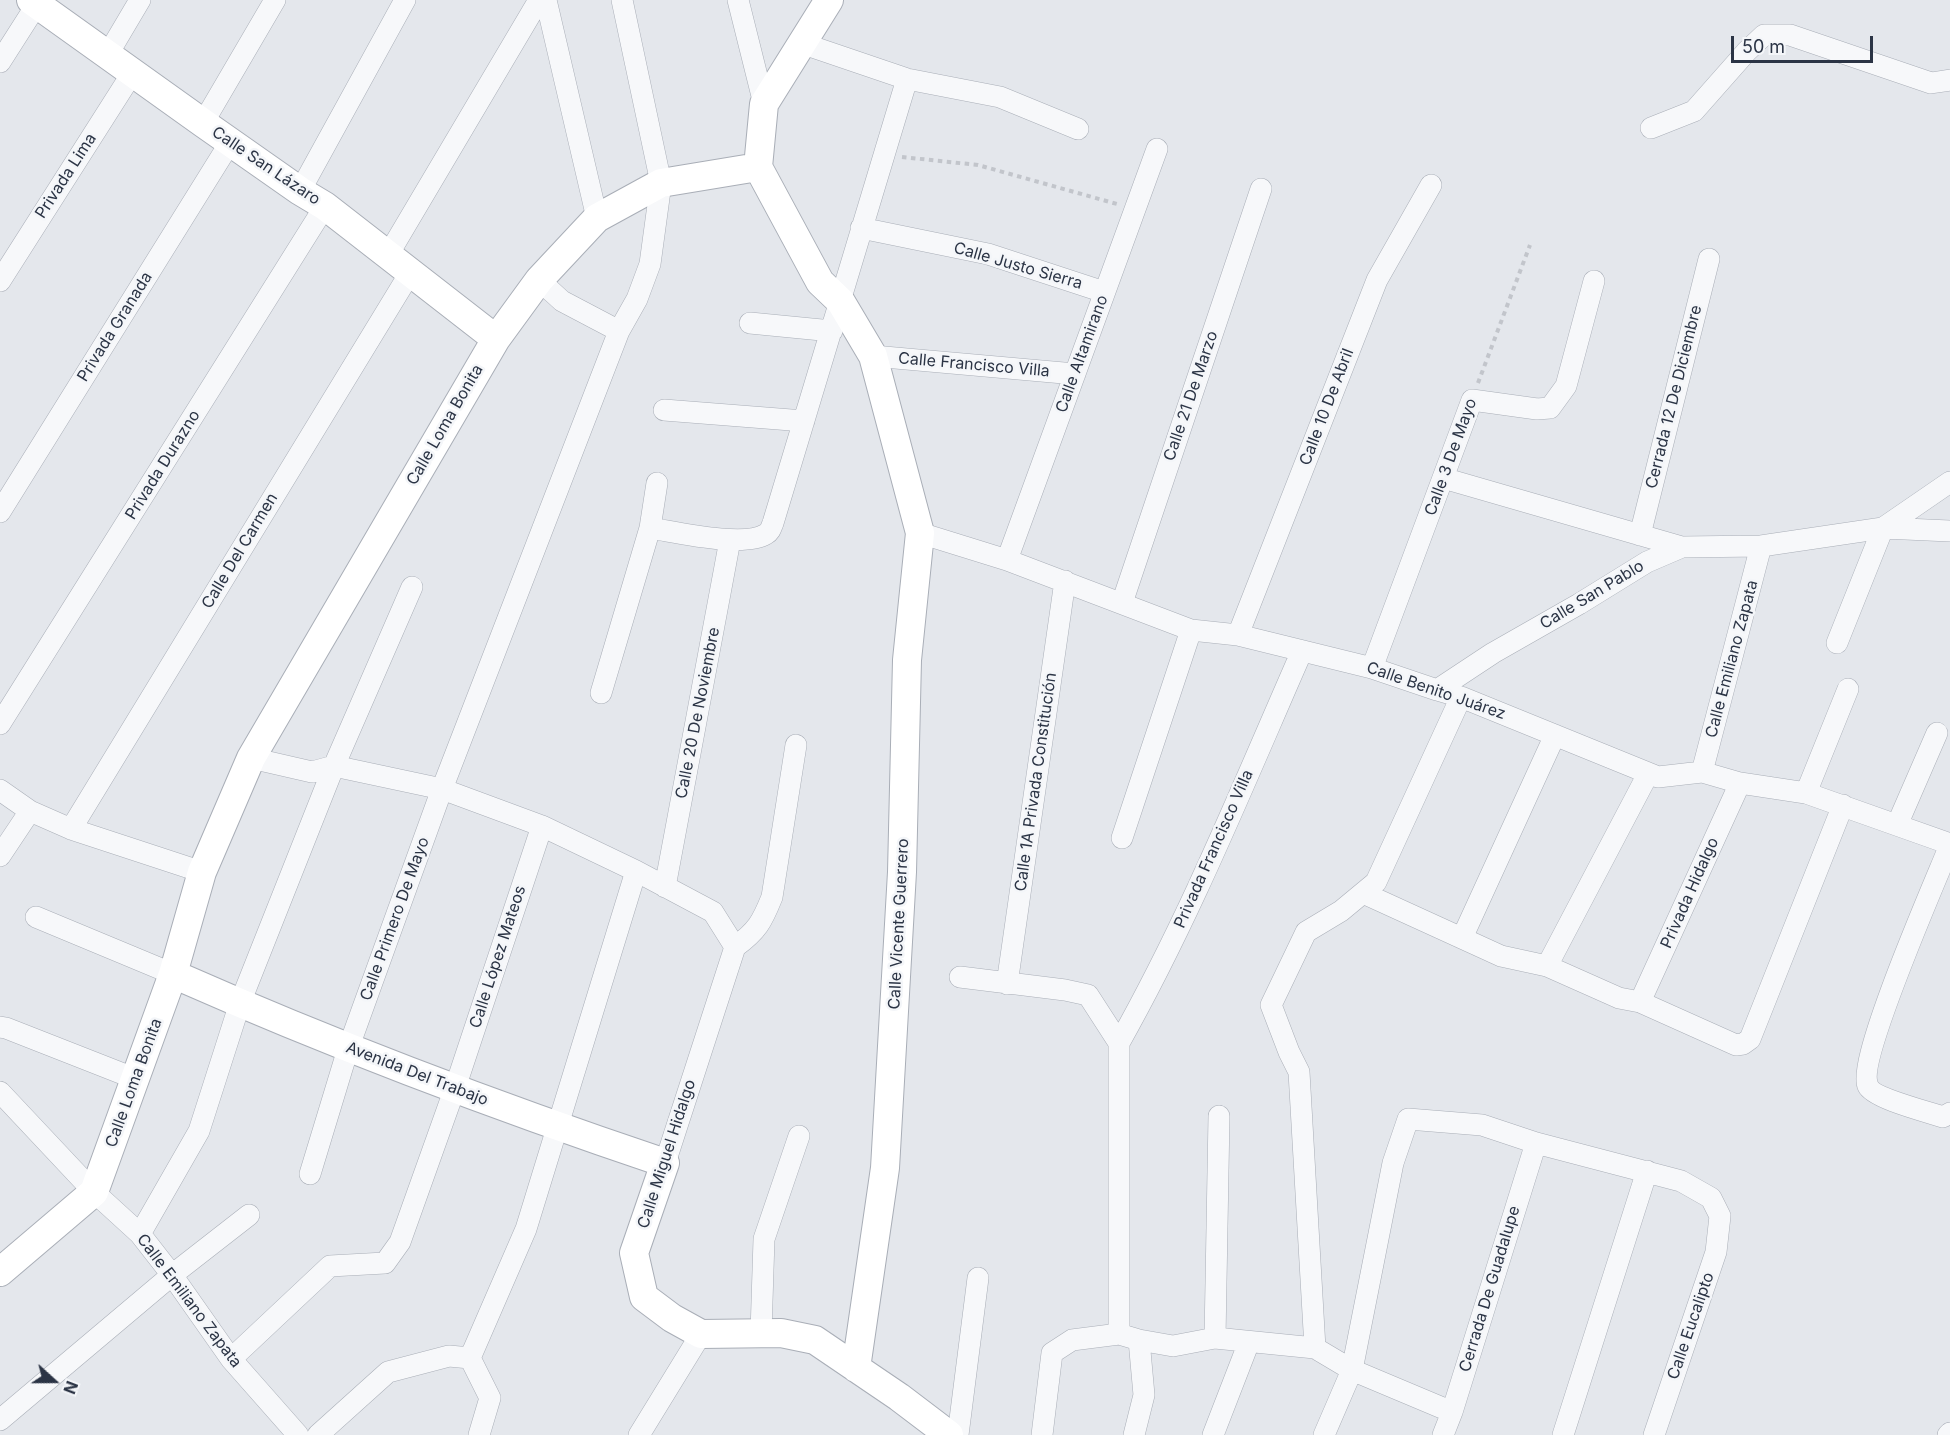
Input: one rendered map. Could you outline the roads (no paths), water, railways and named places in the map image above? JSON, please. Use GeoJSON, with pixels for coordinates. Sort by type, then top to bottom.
{"type":"FeatureCollection","features":[{"type":"Feature","properties":{"kind":"street"},"geometry":{"type":"LineString","coordinates":[[108,54],[140,0]]}},
{"type":"Feature","properties":{"kind":"street"},"geometry":{"type":"LineString","coordinates":[[203,123],[275,0]]}},
{"type":"Feature","properties":{"kind":"street"},"geometry":{"type":"LineString","coordinates":[[300,191],[405,0]]}},
{"type":"Feature","properties":{"kind":"street","name":"Calle Del Carmen"},"geometry":{"type":"LineString","coordinates":[[71,829],[399,264],[540,0]]}},
{"type":"Feature","properties":{"kind":"street"},"geometry":{"type":"LineString","coordinates":[[546,0],[597,218]]}},
{"type":"Feature","properties":{"kind":"street","name":"Calle Primero De Mayo"},"geometry":{"type":"LineString","coordinates":[[348,1049],[442,789],[619,331],[637,299],[650,264],[661,183],[622,0]]}},
{"type":"Feature","properties":{"kind":"street"},"geometry":{"type":"LineString","coordinates":[[738,0],[764,104],[758,167]]}},
{"type":"Feature","properties":{"kind":"street"},"geometry":{"type":"LineString","coordinates":[[764,104],[829,0]]}},
{"type":"Feature","properties":{"kind":"street"},"geometry":{"type":"LineString","coordinates":[[0,62],[34,2]]}},
{"type":"Feature","properties":{"kind":"street","name":"Calle San Lázaro"},"geometry":{"type":"LineString","coordinates":[[34,2],[203,123],[325,206],[496,339]]}},
{"type":"Feature","properties":{"kind":"street"},"geometry":{"type":"LineString","coordinates":[[1651,128],[1694,111],[1764,35],[1790,35],[1931,83],[1950,80]]}},
{"type":"Feature","properties":{"kind":"street"},"geometry":{"type":"LineString","coordinates":[[801,43],[907,79],[1000,97],[1078,129]]}},
{"type":"Feature","properties":{"kind":"street","name":"Privada Lima"},"geometry":{"type":"LineString","coordinates":[[0,280],[133,72]]}},
{"type":"Feature","properties":{"kind":"street"},"geometry":{"type":"LineString","coordinates":[[650,528],[730,540],[758,538],[768,533],[841,302],[861,228],[907,79]]}},
{"type":"Feature","properties":{"kind":"street","name":"Privada Granada"},"geometry":{"type":"LineString","coordinates":[[0,512],[231,141]]}},
{"type":"Feature","properties":{"kind":"street","name":"Calle Altamirano"},"geometry":{"type":"LineString","coordinates":[[1007,560],[1156,148]]}},
{"type":"Feature","properties":{"kind":"street","name":"Calle Loma Bonita"},"geometry":{"type":"LineString","coordinates":[[94,1192],[173,974],[202,872],[251,758],[496,339],[539,280],[597,218],[661,183],[758,167]]}},
{"type":"Feature","properties":{"kind":"street","name":"Calle Vicente Guerrero"},"geometry":{"type":"LineString","coordinates":[[758,167],[820,282],[841,302],[873,356],[920,532],[907,660],[902,872],[885,1168],[856,1368]]}},
{"type":"Feature","properties":{"kind":"street","name":"Calle 10 De Abril"},"geometry":{"type":"LineString","coordinates":[[1238,635],[1377,280],[1431,184]]}},
{"type":"Feature","properties":{"kind":"street","name":"Calle 21 De Marzo"},"geometry":{"type":"LineString","coordinates":[[1122,603],[1261,189]]}},
{"type":"Feature","properties":{"kind":"street","name":"Privada Durazno"},"geometry":{"type":"LineString","coordinates":[[0,724],[325,206]]}},
{"type":"Feature","properties":{"kind":"street","name":"Calle Justo Sierra"},"geometry":{"type":"LineString","coordinates":[[861,228],[988,254],[1104,292]]}},
{"type":"Feature","properties":{"kind":"street","name":"Cerrada 12 De Diciembre"},"geometry":{"type":"LineString","coordinates":[[1640,535],[1709,259]]}},
{"type":"Feature","properties":{"kind":"street"},"geometry":{"type":"LineString","coordinates":[[539,280],[562,301],[619,331]]}},
{"type":"Feature","properties":{"kind":"street","name":"Calle 3 De Mayo"},"geometry":{"type":"LineString","coordinates":[[1372,668],[1472,400],[1537,409],[1550,408],[1566,386],[1594,281]]}},
{"type":"Feature","properties":{"kind":"street"},"geometry":{"type":"LineString","coordinates":[[750,323],[832,331]]}},
{"type":"Feature","properties":{"kind":"street","name":"Calle Francisco Villa"},"geometry":{"type":"LineString","coordinates":[[873,356],[1075,374]]}},
{"type":"Feature","properties":{"kind":"street"},"geometry":{"type":"LineString","coordinates":[[664,410],[804,421]]}},
{"type":"Feature","properties":{"kind":"street"},"geometry":{"type":"LineString","coordinates":[[1443,478],[1682,547]]}},
{"type":"Feature","properties":{"kind":"street"},"geometry":{"type":"LineString","coordinates":[[1837,643],[1883,528],[1950,482]]}},
{"type":"Feature","properties":{"kind":"street"},"geometry":{"type":"LineString","coordinates":[[601,693],[650,528],[657,483]]}},
{"type":"Feature","properties":{"kind":"street","name":"Calle San Pablo"},"geometry":{"type":"LineString","coordinates":[[1437,690],[1492,653],[1647,562],[1682,547],[1761,546],[1883,528],[1950,531]]}},
{"type":"Feature","properties":{"kind":"street","name":"Calle Benito Juárez"},"geometry":{"type":"LineString","coordinates":[[920,532],[1007,560],[1191,630],[1238,635],[1372,668],[1461,697],[1648,774],[1658,777],[1702,772],[1740,783],[1806,793],[1950,844]]}},
{"type":"Feature","properties":{"kind":"street","name":"Calle 20 De Noviembre"},"geometry":{"type":"LineString","coordinates":[[665,887],[730,540]]}},
{"type":"Feature","properties":{"kind":"street","name":"Calle Emiliano Zapata"},"geometry":{"type":"LineString","coordinates":[[1702,772],[1761,546]]}},
{"type":"Feature","properties":{"kind":"street","name":"Calle 1A Privada Constitución"},"geometry":{"type":"LineString","coordinates":[[1007,984],[1065,581]]}},
{"type":"Feature","properties":{"kind":"street"},"geometry":{"type":"LineString","coordinates":[[140,1234],[199,1131],[240,1004],[334,766],[412,587]]}},
{"type":"Feature","properties":{"kind":"street"},"geometry":{"type":"LineString","coordinates":[[1122,837],[1191,630]]}},
{"type":"Feature","properties":{"kind":"street","name":"Privada Francisco Villa"},"geometry":{"type":"LineString","coordinates":[[1119,1043],[1190,906],[1302,651]]}},
{"type":"Feature","properties":{"kind":"street"},"geometry":{"type":"LineString","coordinates":[[1806,793],[1848,689]]}},
{"type":"Feature","properties":{"kind":"street"},"geometry":{"type":"LineString","coordinates":[[1315,1348],[1299,1072],[1271,1005],[1306,932],[1341,911],[1376,882],[1461,697]]}},
{"type":"Feature","properties":{"kind":"street"},"geometry":{"type":"LineString","coordinates":[[1897,825],[1936,733]]}},
{"type":"Feature","properties":{"kind":"street"},"geometry":{"type":"LineString","coordinates":[[1462,938],[1555,735]]}},
{"type":"Feature","properties":{"kind":"street"},"geometry":{"type":"LineString","coordinates":[[251,758],[312,772],[334,766],[442,789],[542,826],[636,871],[713,912],[735,947],[763,920],[772,897],[796,745]]}},
{"type":"Feature","properties":{"kind":"street"},"geometry":{"type":"LineString","coordinates":[[1547,966],[1648,774]]}},
{"type":"Feature","properties":{"kind":"street","name":"Privada Hidalgo"},"geometry":{"type":"LineString","coordinates":[[1640,1002],[1740,783]]}},
{"type":"Feature","properties":{"kind":"street"},"geometry":{"type":"LineString","coordinates":[[0,790],[30,811],[71,829],[202,872]]}},
{"type":"Feature","properties":{"kind":"street"},"geometry":{"type":"LineString","coordinates":[[1363,893],[1501,956],[1547,966],[1619,998],[1640,1002],[1736,1045],[1743,1044],[1750,1039],[1843,805]]}},
{"type":"Feature","properties":{"kind":"street"},"geometry":{"type":"LineString","coordinates":[[0,856],[30,811]]}},
{"type":"Feature","properties":{"kind":"street","name":"Calle López Mateos"},"geometry":{"type":"LineString","coordinates":[[231,1359],[330,1266],[385,1263],[400,1242],[455,1088],[542,826]]}},
{"type":"Feature","properties":{"kind":"street"},"geometry":{"type":"LineString","coordinates":[[1950,844],[1881,1014],[1865,1075],[1868,1088],[1878,1095],[1943,1117],[1950,1113]]}},
{"type":"Feature","properties":{"kind":"street"},"geometry":{"type":"LineString","coordinates":[[470,1358],[526,1229],[636,871]]}},
{"type":"Feature","properties":{"kind":"street"},"geometry":{"type":"LineString","coordinates":[[36,917],[173,974]]}},
{"type":"Feature","properties":{"kind":"street","name":"Calle Miguel Hidalgo"},"geometry":{"type":"LineString","coordinates":[[701,1334],[672,1318],[644,1297],[634,1253],[735,947]]}},
{"type":"Feature","properties":{"kind":"street","name":"Avenida Del Trabajo"},"geometry":{"type":"LineString","coordinates":[[173,974],[348,1049],[558,1127],[665,1163]]}},
{"type":"Feature","properties":{"kind":"street"},"geometry":{"type":"LineString","coordinates":[[960,977],[1088,995],[1119,1043],[1119,1334]]}},
{"type":"Feature","properties":{"kind":"street"},"geometry":{"type":"LineString","coordinates":[[0,1027],[136,1079]]}},
{"type":"Feature","properties":{"kind":"street"},"geometry":{"type":"LineString","coordinates":[[310,1174],[348,1049]]}},
{"type":"Feature","properties":{"kind":"street","name":"Calle Emiliano Zapata"},"geometry":{"type":"LineString","coordinates":[[1,1094],[94,1192],[140,1234],[231,1359],[298,1435]]}},
{"type":"Feature","properties":{"kind":"street"},"geometry":{"type":"LineString","coordinates":[[1215,1338],[1219,1116]]}},
{"type":"Feature","properties":{"kind":"street"},"geometry":{"type":"LineString","coordinates":[[1324,1435],[1352,1370],[1393,1163],[1408,1119],[1482,1125],[1536,1143],[1647,1171],[1563,1435]]}},
{"type":"Feature","properties":{"kind":"street"},"geometry":{"type":"LineString","coordinates":[[760,1333],[764,1239],[799,1136]]}},
{"type":"Feature","properties":{"kind":"street","name":"Cerrada De Guadalupe"},"geometry":{"type":"LineString","coordinates":[[1443,1435],[1536,1143]]}},
{"type":"Feature","properties":{"kind":"street","name":"Calle Eucalipto"},"geometry":{"type":"LineString","coordinates":[[1647,1171],[1681,1181],[1711,1198],[1720,1216],[1716,1252],[1654,1435]]}},
{"type":"Feature","properties":{"kind":"street"},"geometry":{"type":"LineString","coordinates":[[0,1272],[94,1192]]}},
{"type":"Feature","properties":{"kind":"street"},"geometry":{"type":"LineString","coordinates":[[0,1420],[172,1275],[249,1215]]}},
{"type":"Feature","properties":{"kind":"street"},"geometry":{"type":"LineString","coordinates":[[958,1435],[978,1278]]}},
{"type":"Feature","properties":{"kind":"street"},"geometry":{"type":"LineString","coordinates":[[639,1435],[701,1334],[781,1333],[815,1340],[899,1397],[949,1435]]}},
{"type":"Feature","properties":{"kind":"street"},"geometry":{"type":"LineString","coordinates":[[1042,1435],[1052,1353],[1072,1340],[1119,1334],[1173,1346],[1215,1338],[1315,1348],[1352,1370],[1452,1412]]}},
{"type":"Feature","properties":{"kind":"street"},"geometry":{"type":"LineString","coordinates":[[1134,1435],[1144,1395],[1139,1340]]}},
{"type":"Feature","properties":{"kind":"street"},"geometry":{"type":"LineString","coordinates":[[1213,1435],[1249,1342]]}},
{"type":"Feature","properties":{"kind":"street"},"geometry":{"type":"LineString","coordinates":[[318,1435],[388,1372],[449,1356],[470,1358]]}},
{"type":"Feature","properties":{"kind":"street"},"geometry":{"type":"LineString","coordinates":[[470,1358],[490,1398],[479,1435]]}}]}
